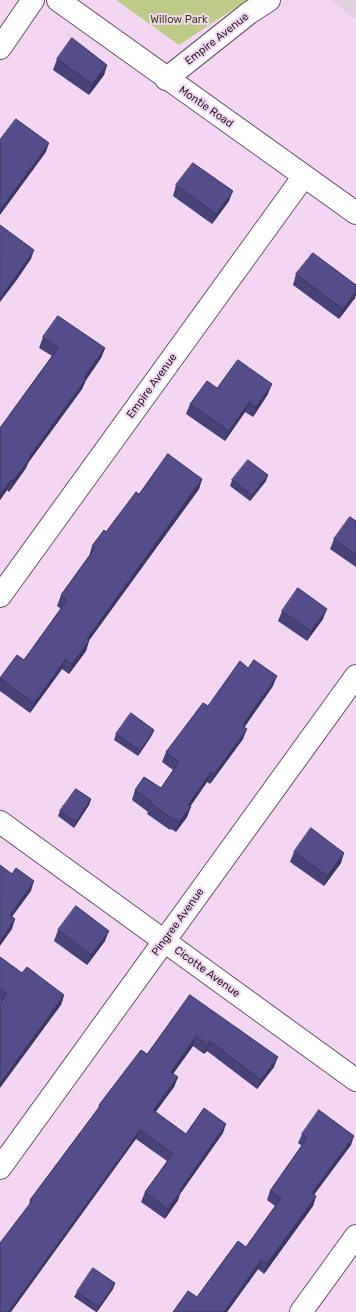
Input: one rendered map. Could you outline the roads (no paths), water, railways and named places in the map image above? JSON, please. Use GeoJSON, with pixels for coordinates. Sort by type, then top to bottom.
{"type":"FeatureCollection","features":[{"type":"Feature","properties":{"kind":"street"},"geometry":{"type":"LineString","coordinates":[[0,48],[33,0]]}},
{"type":"Feature","properties":{"kind":"street","name":"Montie Road"},"geometry":{"type":"LineString","coordinates":[[58,0],[166,79],[356,213]]}},
{"type":"Feature","properties":{"kind":"street","name":"Empire Avenue"},"geometry":{"type":"LineString","coordinates":[[166,79],[249,13],[269,0]]}},
{"type":"Feature","properties":{"kind":"street","name":"Empire Avenue"},"geometry":{"type":"LineString","coordinates":[[0,596],[304,176]]}},
{"type":"Feature","properties":{"kind":"street","name":"Pingree Avenue"},"geometry":{"type":"LineString","coordinates":[[0,1168],[356,676]]}},
{"type":"Feature","properties":{"kind":"street","name":"Cicotte Avenue"},"geometry":{"type":"LineString","coordinates":[[0,822],[356,1080]]}},
{"type":"Feature","properties":{"kind":"street"},"geometry":{"type":"LineString","coordinates":[[301,1312],[356,1236]]}},
{"type":"Feature","properties":{"kind":"park label","name":"Willow Park"},"geometry":{"type":"Point","coordinates":[179,20]}}]}
